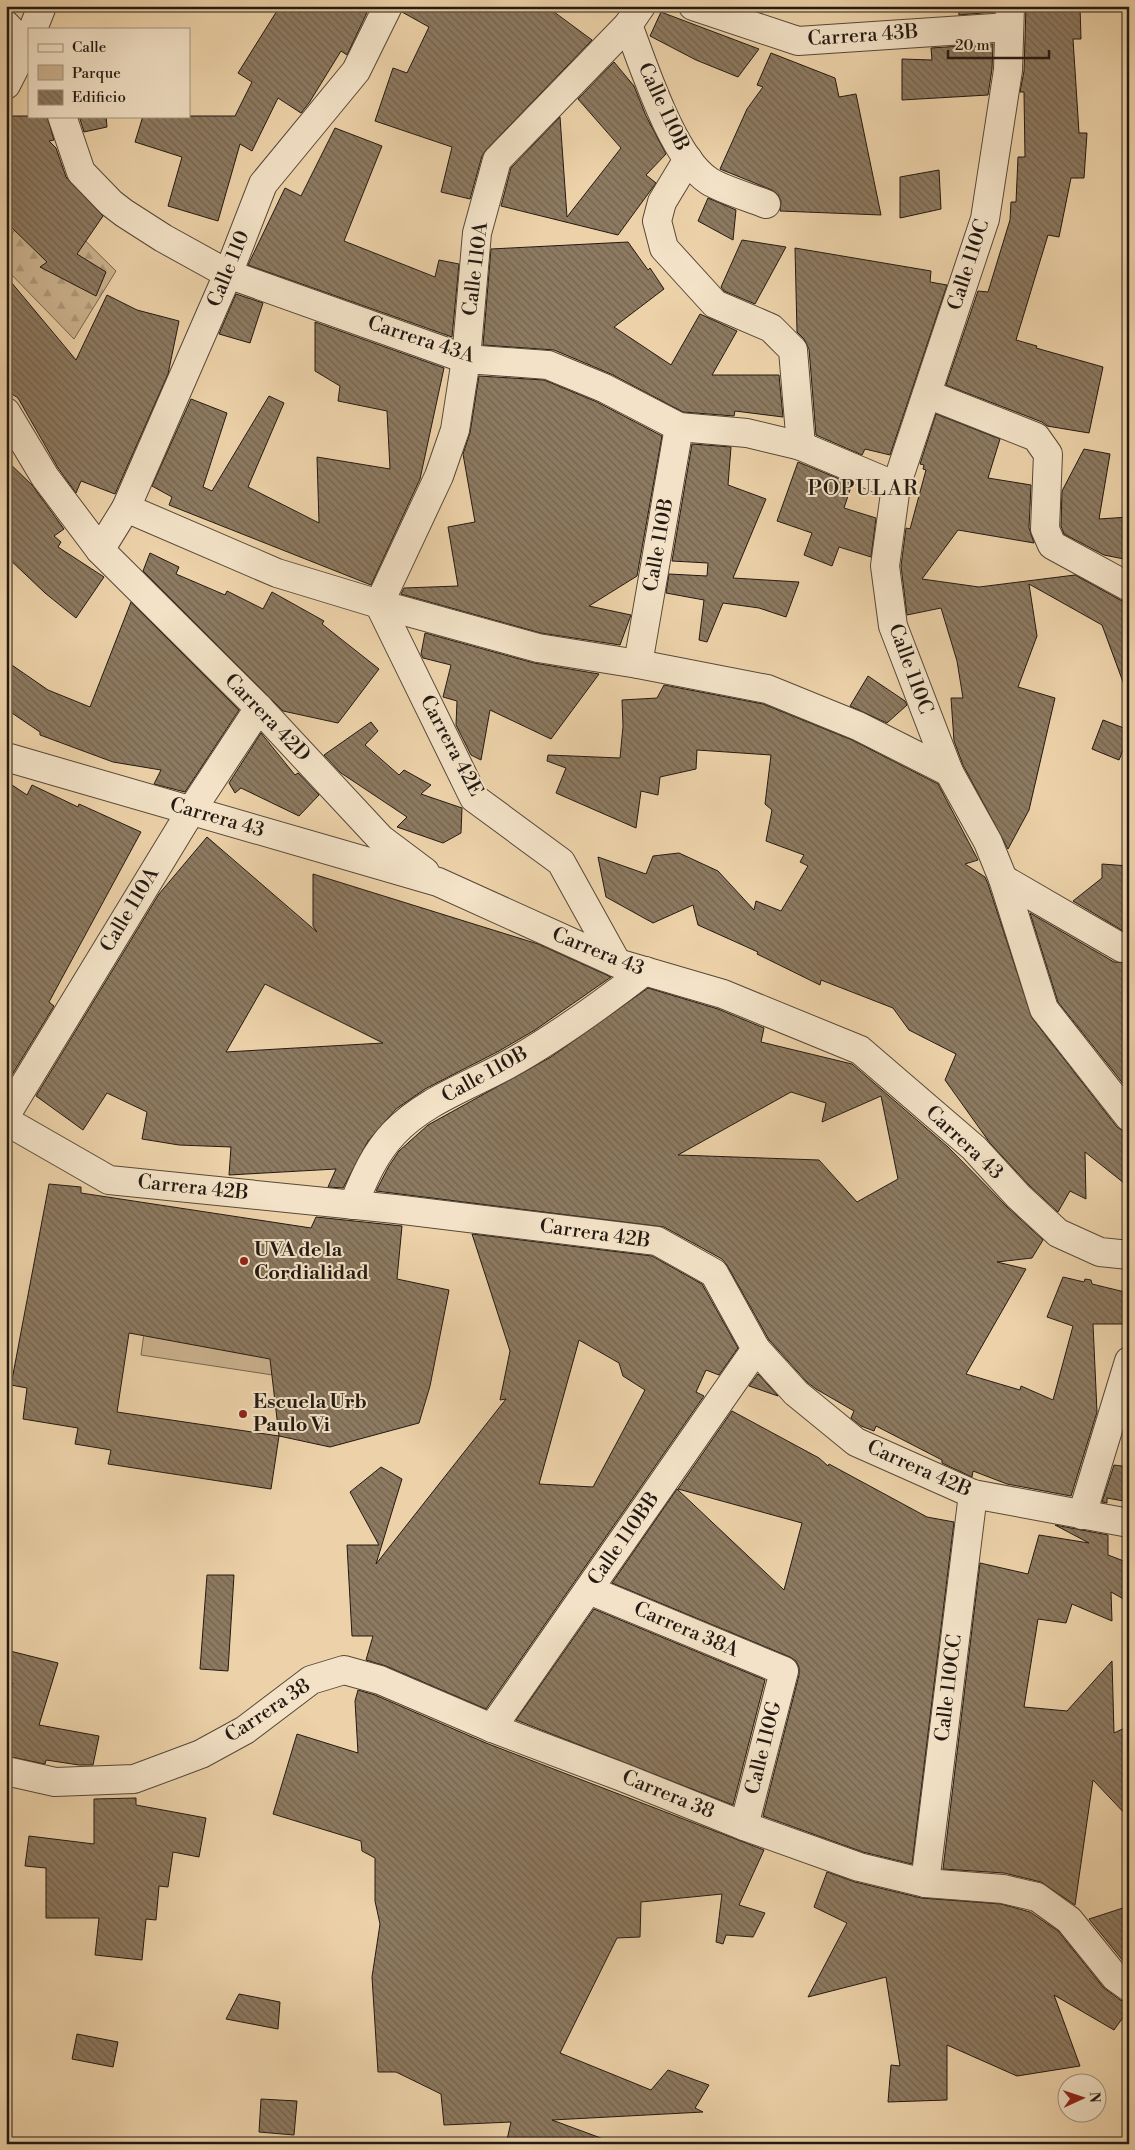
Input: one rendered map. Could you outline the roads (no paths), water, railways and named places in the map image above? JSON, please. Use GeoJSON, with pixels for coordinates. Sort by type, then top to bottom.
{"type":"FeatureCollection","features":[{"type":"Feature","properties":{"kind":"street"},"geometry":{"type":"LineString","coordinates":[[34,28],[42,6]]}},
{"type":"Feature","properties":{"kind":"street","name":"Calle 110"},"geometry":{"type":"LineString","coordinates":[[100,550],[126,508],[228,274],[263,184],[356,72],[388,6]]}},
{"type":"Feature","properties":{"kind":"street","name":"Carrera 43B"},"geometry":{"type":"LineString","coordinates":[[693,6],[798,41],[1010,16]]}},
{"type":"Feature","properties":{"kind":"street","name":"Calle 110B"},"geometry":{"type":"LineString","coordinates":[[634,15],[651,86],[675,140],[688,160],[662,202],[657,221],[664,248],[714,304],[771,328],[793,350],[801,446]]}},
{"type":"Feature","properties":{"kind":"street","name":"Calle 110A"},"geometry":{"type":"LineString","coordinates":[[379,604],[438,476],[455,430],[466,359],[477,232],[498,160],[634,15]]}},
{"type":"Feature","properties":{"kind":"street","name":"Calle 110C"},"geometry":{"type":"LineString","coordinates":[[1010,16],[1008,70],[985,219],[896,486],[885,566],[892,626],[949,772],[988,842],[1003,879],[1044,1010],[1129,1117]]}},
{"type":"Feature","properties":{"kind":"street"},"geometry":{"type":"LineString","coordinates":[[6,25],[28,41]]}},
{"type":"Feature","properties":{"kind":"street"},"geometry":{"type":"LineString","coordinates":[[6,85],[28,44]]}},
{"type":"Feature","properties":{"kind":"street","name":"Carrera 43A"},"geometry":{"type":"LineString","coordinates":[[63,118],[80,172],[111,203],[163,238],[228,274],[466,359],[548,365],[604,388],[679,427],[747,433],[801,446],[896,486]]}},
{"type":"Feature","properties":{"kind":"street"},"geometry":{"type":"LineString","coordinates":[[688,160],[709,181],[766,204]]}},
{"type":"Feature","properties":{"kind":"street"},"geometry":{"type":"LineString","coordinates":[[927,394],[1036,437],[1048,454],[1045,529],[1052,545],[1129,587]]}},
{"type":"Feature","properties":{"kind":"street","name":"Carrera 42D"},"geometry":{"type":"LineString","coordinates":[[6,412],[45,477],[100,550],[259,708],[381,838],[438,882]]}},
{"type":"Feature","properties":{"kind":"street","name":"Calle 110B"},"geometry":{"type":"LineString","coordinates":[[638,664],[679,427]]}},
{"type":"Feature","properties":{"kind":"street"},"geometry":{"type":"LineString","coordinates":[[126,508],[277,573],[379,604],[538,648],[638,664],[767,689],[858,726],[949,772]]}},
{"type":"Feature","properties":{"kind":"street","name":"Carrera 42E"},"geometry":{"type":"LineString","coordinates":[[379,604],[474,798],[561,862],[617,963]]}},
{"type":"Feature","properties":{"kind":"street","name":"Calle 110A"},"geometry":{"type":"LineString","coordinates":[[6,1115],[191,811],[259,708]]}},
{"type":"Feature","properties":{"kind":"street","name":"Carrera 43"},"geometry":{"type":"LineString","coordinates":[[6,757],[438,882],[617,963],[722,994],[860,1050],[974,1148],[1018,1196],[1058,1233],[1100,1252],[1129,1255]]}},
{"type":"Feature","properties":{"kind":"street"},"geometry":{"type":"LineString","coordinates":[[1003,879],[1122,948],[1129,947]]}},
{"type":"Feature","properties":{"kind":"street","name":"Calle 110B"},"geometry":{"type":"LineString","coordinates":[[353,1205],[371,1162],[394,1133],[419,1111],[508,1065],[595,1009],[645,971]]}},
{"type":"Feature","properties":{"kind":"street","name":"Carrera 42B"},"geometry":{"type":"LineString","coordinates":[[6,1121],[109,1180],[353,1205],[657,1241],[714,1273],[756,1349],[796,1394],[856,1442],[973,1494],[1129,1523]]}},
{"type":"Feature","properties":{"kind":"street","name":"Calle 110BB"},"geometry":{"type":"LineString","coordinates":[[492,1728],[756,1349]]}},
{"type":"Feature","properties":{"kind":"street"},"geometry":{"type":"LineString","coordinates":[[1082,1515],[1129,1361]]}},
{"type":"Feature","properties":{"kind":"street","name":"Calle 110CC"},"geometry":{"type":"LineString","coordinates":[[925,1883],[973,1494]]}},
{"type":"Feature","properties":{"kind":"street","name":"Carrera 38A"},"geometry":{"type":"LineString","coordinates":[[589,1590],[784,1671]]}},
{"type":"Feature","properties":{"kind":"street","name":"Carrera 38"},"geometry":{"type":"LineString","coordinates":[[6,1771],[54,1782],[134,1779],[201,1754],[245,1730],[311,1680],[344,1670],[380,1680],[492,1728],[744,1826],[859,1867],[925,1883],[1003,1889],[1037,1897],[1068,1920],[1115,1976],[1129,1987]]}},
{"type":"Feature","properties":{"kind":"street","name":"Calle 110G"},"geometry":{"type":"LineString","coordinates":[[744,1826],[784,1671]]}},
{"type":"Feature","properties":{"kind":"place","name":"UVA de la Cordialidad"},"geometry":{"type":"Point","coordinates":[244,1261]}},
{"type":"Feature","properties":{"kind":"place","name":"Escuela Urb Paulo Vi"},"geometry":{"type":"Point","coordinates":[243,1414]}},
{"type":"Feature","properties":{"kind":"district","name":"POPULAR"},"geometry":{"type":"Point","coordinates":[863,489]}}]}
